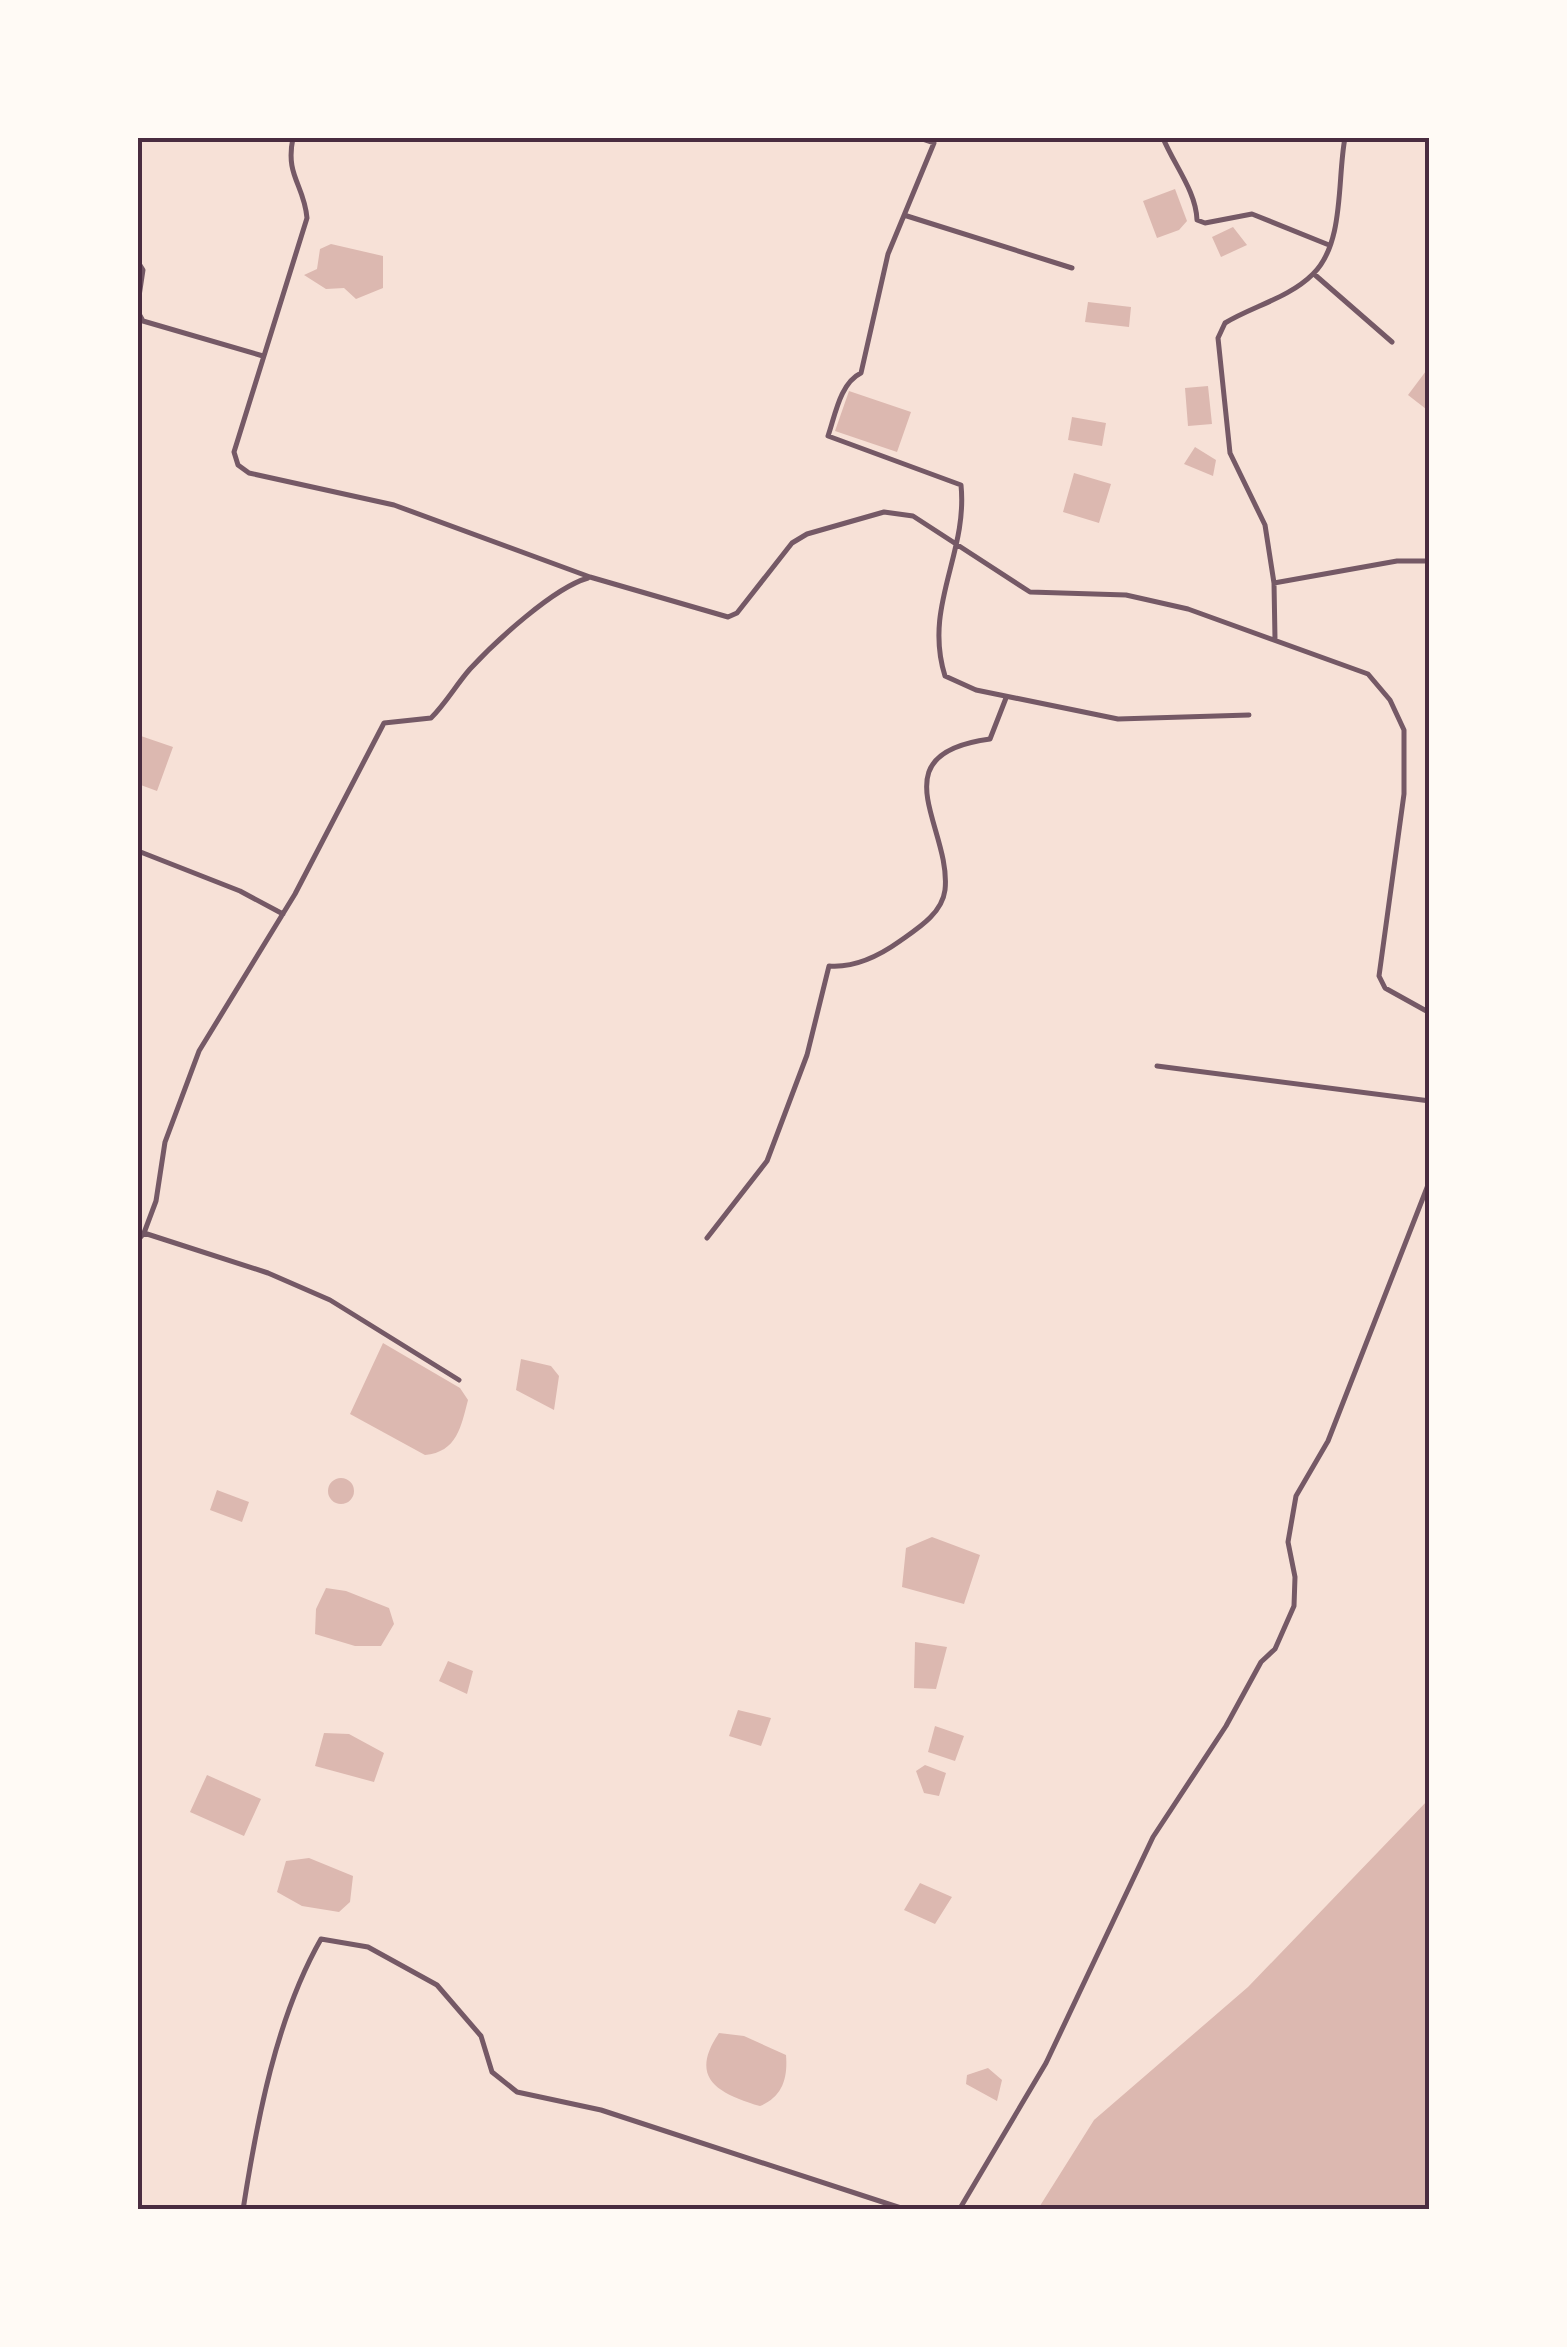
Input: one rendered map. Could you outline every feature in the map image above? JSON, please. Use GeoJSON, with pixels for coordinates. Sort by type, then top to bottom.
{"type":"FeatureCollection","features":[{"type":"Feature","properties":{"kind":"street"},"geometry":{"type":"LineString","coordinates":[[294,138],[291,177],[306,203],[306,218],[234,452],[238,465],[250,474],[394,504],[590,577],[728,616],[738,613],[782,552],[807,534],[884,512],[913,516],[1030,592],[1126,595],[1188,609],[1368,674],[1390,700],[1404,730],[1404,794],[1379,976],[1384,988],[1430,1013]]}},
{"type":"Feature","properties":{"kind":"street"},"geometry":{"type":"LineString","coordinates":[[920,138],[934,143],[888,254],[861,374],[852,377],[843,392],[828,436],[960,485],[964,514],[937,616],[941,664],[953,683],[1006,698],[1118,719],[1249,715]]}},
{"type":"Feature","properties":{"kind":"street"},"geometry":{"type":"LineString","coordinates":[[1163,138],[1180,180],[1196,199],[1197,220],[1205,223],[1252,214],[1329,245]]}},
{"type":"Feature","properties":{"kind":"street"},"geometry":{"type":"LineString","coordinates":[[1274,640],[1274,583],[1266,526],[1230,453],[1218,338],[1225,324],[1276,300],[1314,274],[1329,245],[1345,138]]}},
{"type":"Feature","properties":{"kind":"street"},"geometry":{"type":"LineString","coordinates":[[906,216],[1072,268]]}},
{"type":"Feature","properties":{"kind":"street"},"geometry":{"type":"LineString","coordinates":[[138,262],[142,270],[138,302]]}},
{"type":"Feature","properties":{"kind":"street"},"geometry":{"type":"LineString","coordinates":[[1314,274],[1392,342]]}},
{"type":"Feature","properties":{"kind":"street"},"geometry":{"type":"LineString","coordinates":[[138,312],[143,321],[263,356]]}},
{"type":"Feature","properties":{"kind":"street"},"geometry":{"type":"LineString","coordinates":[[1274,583],[1397,561],[1430,561]]}},
{"type":"Feature","properties":{"kind":"street"},"geometry":{"type":"LineString","coordinates":[[138,1240],[156,1201],[165,1142],[198,1051],[283,914],[384,723],[431,718],[469,670],[521,623],[574,582],[590,577]]}},
{"type":"Feature","properties":{"kind":"street"},"geometry":{"type":"LineString","coordinates":[[707,1238],[767,1161],[807,1055],[829,966],[849,968],[886,951],[935,914],[945,891],[929,821],[928,777],[938,756],[962,743],[990,739],[1006,698]]}},
{"type":"Feature","properties":{"kind":"street"},"geometry":{"type":"LineString","coordinates":[[138,852],[240,891],[283,914]]}},
{"type":"Feature","properties":{"kind":"street"},"geometry":{"type":"LineString","coordinates":[[1157,1066],[1430,1102]]}},
{"type":"Feature","properties":{"kind":"street"},"geometry":{"type":"LineString","coordinates":[[960,2210],[1046,2064],[1153,1837],[1226,1726],[1261,1662],[1275,1649],[1294,1606],[1295,1577],[1288,1542],[1296,1496],[1328,1440],[1430,1180]]}},
{"type":"Feature","properties":{"kind":"street"},"geometry":{"type":"LineString","coordinates":[[144,1233],[268,1273],[330,1300],[459,1380]]}},
{"type":"Feature","properties":{"kind":"street"},"geometry":{"type":"LineString","coordinates":[[243,2210],[253,2144],[279,2052],[304,1969],[321,1939],[368,1946],[437,1985],[482,2036],[492,2072],[518,2092],[600,2110],[907,2210]]}},
{"type":"Feature","properties":{"kind":"shaded area"},"geometry":{"type":"Polygon","coordinates":[[[1175,189],[1187,221],[1179,230],[1157,238],[1143,201],[1175,189]]]}},
{"type":"Feature","properties":{"kind":"shaded area"},"geometry":{"type":"Polygon","coordinates":[[[1233,227],[1247,245],[1221,257],[1212,237],[1233,227]]]}},
{"type":"Feature","properties":{"kind":"shaded area"},"geometry":{"type":"Polygon","coordinates":[[[331,244],[383,256],[383,288],[356,299],[344,288],[326,289],[304,275],[317,269],[320,249],[331,244]]]}},
{"type":"Feature","properties":{"kind":"shaded area"},"geometry":{"type":"Polygon","coordinates":[[[1088,302],[1131,307],[1129,327],[1085,322],[1088,302]]]}},
{"type":"Feature","properties":{"kind":"shaded area"},"geometry":{"type":"Polygon","coordinates":[[[1429,367],[1429,404],[1426,409],[1408,395],[1429,367]]]}},
{"type":"Feature","properties":{"kind":"shaded area"},"geometry":{"type":"Polygon","coordinates":[[[1208,386],[1212,424],[1188,426],[1185,388],[1208,386]]]}},
{"type":"Feature","properties":{"kind":"shaded area"},"geometry":{"type":"Polygon","coordinates":[[[849,391],[911,412],[897,452],[835,431],[849,391]]]}},
{"type":"Feature","properties":{"kind":"shaded area"},"geometry":{"type":"Polygon","coordinates":[[[1072,417],[1106,423],[1102,446],[1068,440],[1072,417]]]}},
{"type":"Feature","properties":{"kind":"shaded area"},"geometry":{"type":"Polygon","coordinates":[[[1195,447],[1216,460],[1213,476],[1184,464],[1195,447]]]}},
{"type":"Feature","properties":{"kind":"shaded area"},"geometry":{"type":"Polygon","coordinates":[[[1074,473],[1111,484],[1099,523],[1063,512],[1074,473]]]}},
{"type":"Feature","properties":{"kind":"shaded area"},"geometry":{"type":"Polygon","coordinates":[[[138,735],[173,747],[157,791],[138,784],[138,735]]]}},
{"type":"Feature","properties":{"kind":"shaded area"},"geometry":{"type":"Polygon","coordinates":[[[383,1343],[460,1388],[468,1400],[456,1436],[444,1449],[425,1455],[350,1414],[383,1343]]]}},
{"type":"Feature","properties":{"kind":"shaded area"},"geometry":{"type":"Polygon","coordinates":[[[521,1359],[551,1366],[559,1376],[554,1410],[516,1390],[521,1359]]]}},
{"type":"Feature","properties":{"kind":"shaded area"},"geometry":{"type":"Polygon","coordinates":[[[341,1478],[350,1482],[354,1491],[350,1500],[341,1504],[332,1500],[328,1491],[332,1482],[341,1478]]]}},
{"type":"Feature","properties":{"kind":"shaded area"},"geometry":{"type":"Polygon","coordinates":[[[217,1490],[249,1502],[242,1522],[210,1510],[217,1490]]]}},
{"type":"Feature","properties":{"kind":"shaded area"},"geometry":{"type":"Polygon","coordinates":[[[932,1537],[980,1555],[964,1604],[902,1587],[906,1548],[932,1537]]]}},
{"type":"Feature","properties":{"kind":"shaded area"},"geometry":{"type":"Polygon","coordinates":[[[326,1588],[346,1591],[389,1608],[394,1624],[381,1646],[355,1646],[315,1634],[316,1609],[326,1588]]]}},
{"type":"Feature","properties":{"kind":"shaded area"},"geometry":{"type":"Polygon","coordinates":[[[915,1642],[947,1647],[936,1689],[914,1688],[915,1642]]]}},
{"type":"Feature","properties":{"kind":"shaded area"},"geometry":{"type":"Polygon","coordinates":[[[448,1661],[473,1671],[467,1694],[439,1681],[448,1661]]]}},
{"type":"Feature","properties":{"kind":"shaded area"},"geometry":{"type":"Polygon","coordinates":[[[738,1710],[771,1718],[761,1746],[729,1736],[738,1710]]]}},
{"type":"Feature","properties":{"kind":"shaded area"},"geometry":{"type":"Polygon","coordinates":[[[935,1726],[964,1736],[955,1761],[928,1752],[935,1726]]]}},
{"type":"Feature","properties":{"kind":"shaded area"},"geometry":{"type":"Polygon","coordinates":[[[324,1733],[349,1734],[384,1753],[374,1782],[315,1766],[324,1733]]]}},
{"type":"Feature","properties":{"kind":"shaded area"},"geometry":{"type":"Polygon","coordinates":[[[925,1765],[946,1773],[939,1796],[924,1793],[916,1771],[925,1765]]]}},
{"type":"Feature","properties":{"kind":"shaded area"},"geometry":{"type":"Polygon","coordinates":[[[207,1775],[261,1799],[244,1836],[190,1812],[207,1775]]]}},
{"type":"Feature","properties":{"kind":"shaded area"},"geometry":{"type":"Polygon","coordinates":[[[1429,1799],[1429,2209],[1038,2209],[1094,2120],[1248,1987],[1429,1799]]]}},
{"type":"Feature","properties":{"kind":"shaded area"},"geometry":{"type":"Polygon","coordinates":[[[309,1858],[353,1876],[350,1902],[339,1912],[302,1906],[277,1892],[286,1861],[309,1858]]]}},
{"type":"Feature","properties":{"kind":"shaded area"},"geometry":{"type":"Polygon","coordinates":[[[920,1883],[952,1897],[935,1924],[904,1910],[920,1883]]]}},
{"type":"Feature","properties":{"kind":"shaded area"},"geometry":{"type":"Polygon","coordinates":[[[719,2033],[744,2036],[786,2055],[786,2072],[774,2098],[760,2106],[731,2095],[712,2081],[707,2061],[719,2033]]]}},
{"type":"Feature","properties":{"kind":"shaded area"},"geometry":{"type":"Polygon","coordinates":[[[988,2068],[1002,2080],[997,2101],[966,2084],[967,2075],[988,2068]]]}}]}
